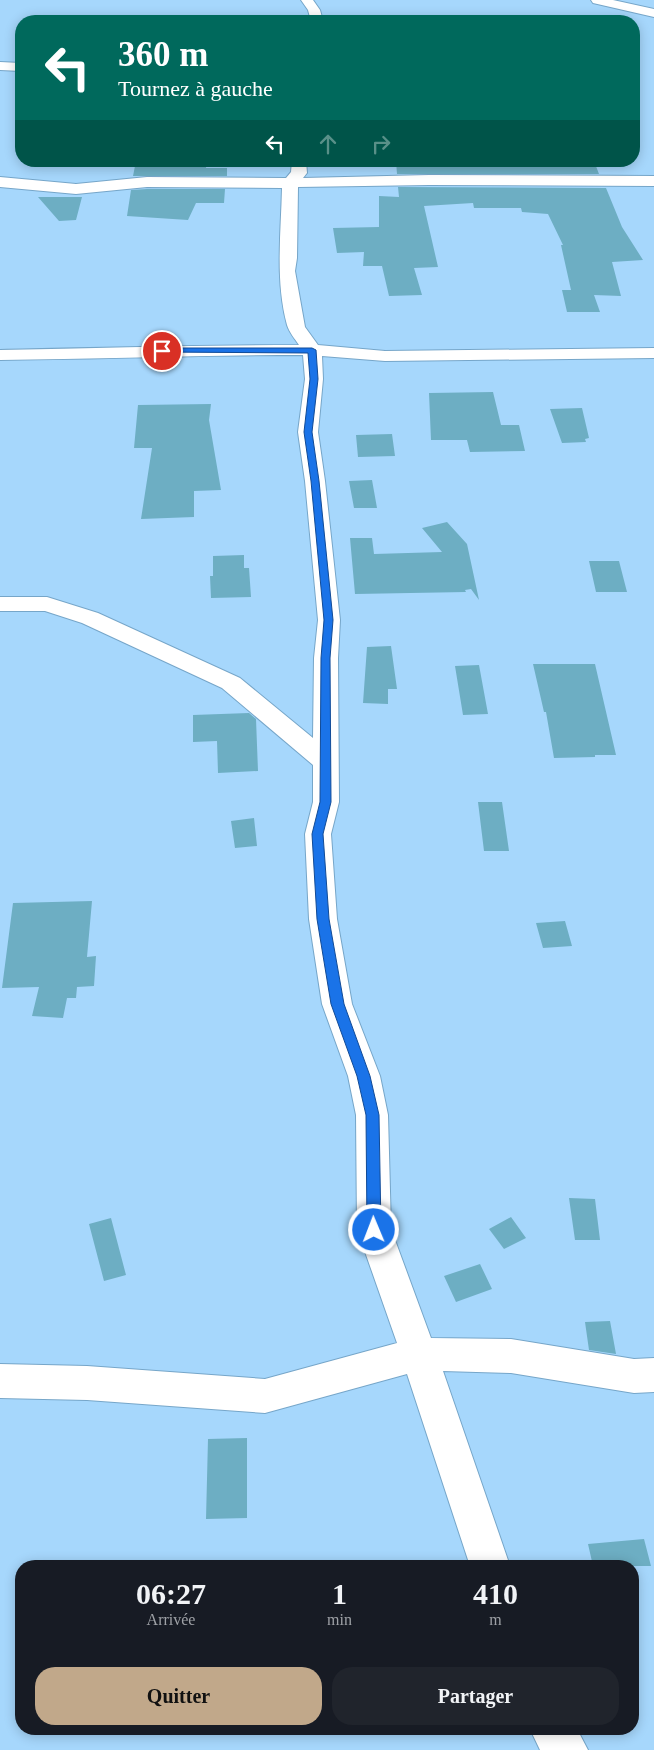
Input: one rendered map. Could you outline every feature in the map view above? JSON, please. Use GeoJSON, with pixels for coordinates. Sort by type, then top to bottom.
{"type":"FeatureCollection","features":[{"type":"Feature","properties":{"kind":"street"},"geometry":{"type":"LineString","coordinates":[[307,0],[315,15]]}},
{"type":"Feature","properties":{"kind":"street"},"geometry":{"type":"LineString","coordinates":[[597,0],[654,14]]}},
{"type":"Feature","properties":{"kind":"street"},"geometry":{"type":"LineString","coordinates":[[0,66],[15,67]]}},
{"type":"Feature","properties":{"kind":"street"},"geometry":{"type":"LineString","coordinates":[[299,167],[299,173],[290,183],[289,258],[287,271],[296,327],[312,350],[314,379],[308,432],[315,481],[329,620],[326,658],[326,802],[318,834],[323,919],[338,1004],[364,1076],[372,1115],[374,1230],[419,1354],[488,1560]]}},
{"type":"Feature","properties":{"kind":"street"},"geometry":{"type":"LineString","coordinates":[[0,182],[76,189],[147,182],[654,181]]}},
{"type":"Feature","properties":{"kind":"street"},"geometry":{"type":"LineString","coordinates":[[0,354],[92,354],[180,350],[312,350],[385,356],[654,352]]}},
{"type":"Feature","properties":{"kind":"street"},"geometry":{"type":"LineString","coordinates":[[0,604],[47,604],[90,618],[231,683],[326,762]]}},
{"type":"Feature","properties":{"kind":"street"},"geometry":{"type":"LineString","coordinates":[[0,1381],[87,1382],[265,1396],[419,1354],[511,1356],[634,1376],[654,1375]]}},
{"type":"Feature","properties":{"kind":"street"},"geometry":{"type":"LineString","coordinates":[[556,1735],[566,1750]]}},
{"type":"Feature","properties":{"kind":"building"},"geometry":{"type":"Polygon","coordinates":[[[135,167],[227,168],[227,176],[133,176],[135,167]]]}},
{"type":"Feature","properties":{"kind":"building"},"geometry":{"type":"Polygon","coordinates":[[[396,167],[596,167],[599,174],[397,174],[396,167]]]}},
{"type":"Feature","properties":{"kind":"building"},"geometry":{"type":"Polygon","coordinates":[[[398,187],[606,188],[622,227],[643,260],[612,262],[621,296],[594,295],[600,312],[567,312],[562,290],[571,290],[561,245],[563,245],[548,214],[522,212],[521,208],[474,208],[473,203],[424,206],[438,267],[414,268],[422,295],[389,296],[382,266],[363,266],[364,252],[337,253],[333,228],[379,227],[379,196],[399,197],[398,187]]]}},
{"type":"Feature","properties":{"kind":"building"},"geometry":{"type":"Polygon","coordinates":[[[225,189],[224,203],[196,203],[188,220],[127,216],[131,190],[225,189]]]}},
{"type":"Feature","properties":{"kind":"building"},"geometry":{"type":"Polygon","coordinates":[[[38,197],[82,197],[76,220],[59,221],[38,197]]]}},
{"type":"Feature","properties":{"kind":"building"},"geometry":{"type":"Polygon","coordinates":[[[493,392],[501,425],[519,425],[525,451],[470,452],[467,440],[431,440],[429,393],[493,392]]]}},
{"type":"Feature","properties":{"kind":"building"},"geometry":{"type":"Polygon","coordinates":[[[211,404],[209,420],[221,490],[194,491],[194,517],[141,519],[152,448],[134,448],[138,405],[211,404]]]}},
{"type":"Feature","properties":{"kind":"building"},"geometry":{"type":"Polygon","coordinates":[[[582,408],[589,438],[585,439],[586,442],[562,443],[550,409],[582,408]]]}},
{"type":"Feature","properties":{"kind":"building"},"geometry":{"type":"Polygon","coordinates":[[[392,434],[395,456],[358,457],[356,435],[392,434]]]}},
{"type":"Feature","properties":{"kind":"building"},"geometry":{"type":"Polygon","coordinates":[[[372,480],[377,508],[354,508],[349,481],[372,480]]]}},
{"type":"Feature","properties":{"kind":"building"},"geometry":{"type":"Polygon","coordinates":[[[447,522],[467,544],[479,600],[471,589],[465,590],[466,592],[355,594],[350,538],[372,538],[374,554],[442,552],[422,528],[447,522]]]}},
{"type":"Feature","properties":{"kind":"building"},"geometry":{"type":"Polygon","coordinates":[[[244,555],[244,568],[249,568],[251,597],[211,598],[210,576],[213,576],[213,556],[244,555]]]}},
{"type":"Feature","properties":{"kind":"building"},"geometry":{"type":"Polygon","coordinates":[[[589,561],[619,561],[627,592],[596,592],[589,561]]]}},
{"type":"Feature","properties":{"kind":"building"},"geometry":{"type":"Polygon","coordinates":[[[391,646],[397,689],[388,689],[388,704],[363,703],[367,647],[391,646]]]}},
{"type":"Feature","properties":{"kind":"building"},"geometry":{"type":"Polygon","coordinates":[[[533,664],[595,664],[616,755],[554,758],[546,712],[544,712],[533,664]]]}},
{"type":"Feature","properties":{"kind":"building"},"geometry":{"type":"Polygon","coordinates":[[[479,665],[488,714],[463,715],[455,666],[479,665]]]}},
{"type":"Feature","properties":{"kind":"building"},"geometry":{"type":"Polygon","coordinates":[[[249,713],[256,719],[258,771],[218,773],[217,741],[193,742],[193,715],[249,713]]]}},
{"type":"Feature","properties":{"kind":"building"},"geometry":{"type":"Polygon","coordinates":[[[478,802],[502,802],[509,851],[484,851],[478,802]]]}},
{"type":"Feature","properties":{"kind":"building"},"geometry":{"type":"Polygon","coordinates":[[[254,818],[257,846],[235,848],[231,821],[254,818]]]}},
{"type":"Feature","properties":{"kind":"building"},"geometry":{"type":"Polygon","coordinates":[[[92,901],[87,957],[96,956],[94,986],[77,987],[76,998],[67,998],[63,1018],[32,1016],[39,987],[2,988],[13,903],[92,901]]]}},
{"type":"Feature","properties":{"kind":"building"},"geometry":{"type":"Polygon","coordinates":[[[565,921],[572,946],[543,948],[536,923],[565,921]]]}},
{"type":"Feature","properties":{"kind":"building"},"geometry":{"type":"Polygon","coordinates":[[[569,1198],[595,1199],[600,1240],[575,1240],[569,1198]]]}},
{"type":"Feature","properties":{"kind":"building"},"geometry":{"type":"Polygon","coordinates":[[[511,1217],[526,1238],[504,1249],[489,1229],[511,1217]]]}},
{"type":"Feature","properties":{"kind":"building"},"geometry":{"type":"Polygon","coordinates":[[[111,1218],[126,1275],[104,1281],[89,1224],[111,1218]]]}},
{"type":"Feature","properties":{"kind":"building"},"geometry":{"type":"Polygon","coordinates":[[[480,1264],[492,1289],[456,1302],[444,1276],[480,1264]]]}},
{"type":"Feature","properties":{"kind":"building"},"geometry":{"type":"Polygon","coordinates":[[[610,1321],[616,1354],[589,1350],[585,1322],[610,1321]]]}},
{"type":"Feature","properties":{"kind":"building"},"geometry":{"type":"Polygon","coordinates":[[[247,1438],[247,1518],[206,1519],[208,1439],[247,1438]]]}},
{"type":"Feature","properties":{"kind":"building"},"geometry":{"type":"Polygon","coordinates":[[[644,1539],[651,1566],[639,1566],[639,1560],[592,1560],[588,1544],[644,1539]]]}},
{"type":"Feature","properties":{"kind":"route"},"geometry":{"type":"LineString","coordinates":[[162,351],[312,350],[314,379],[308,432],[315,481],[329,620],[326,658],[326,802],[318,834],[323,919],[338,1004],[364,1076],[372,1115],[374,1230]]}}]}
